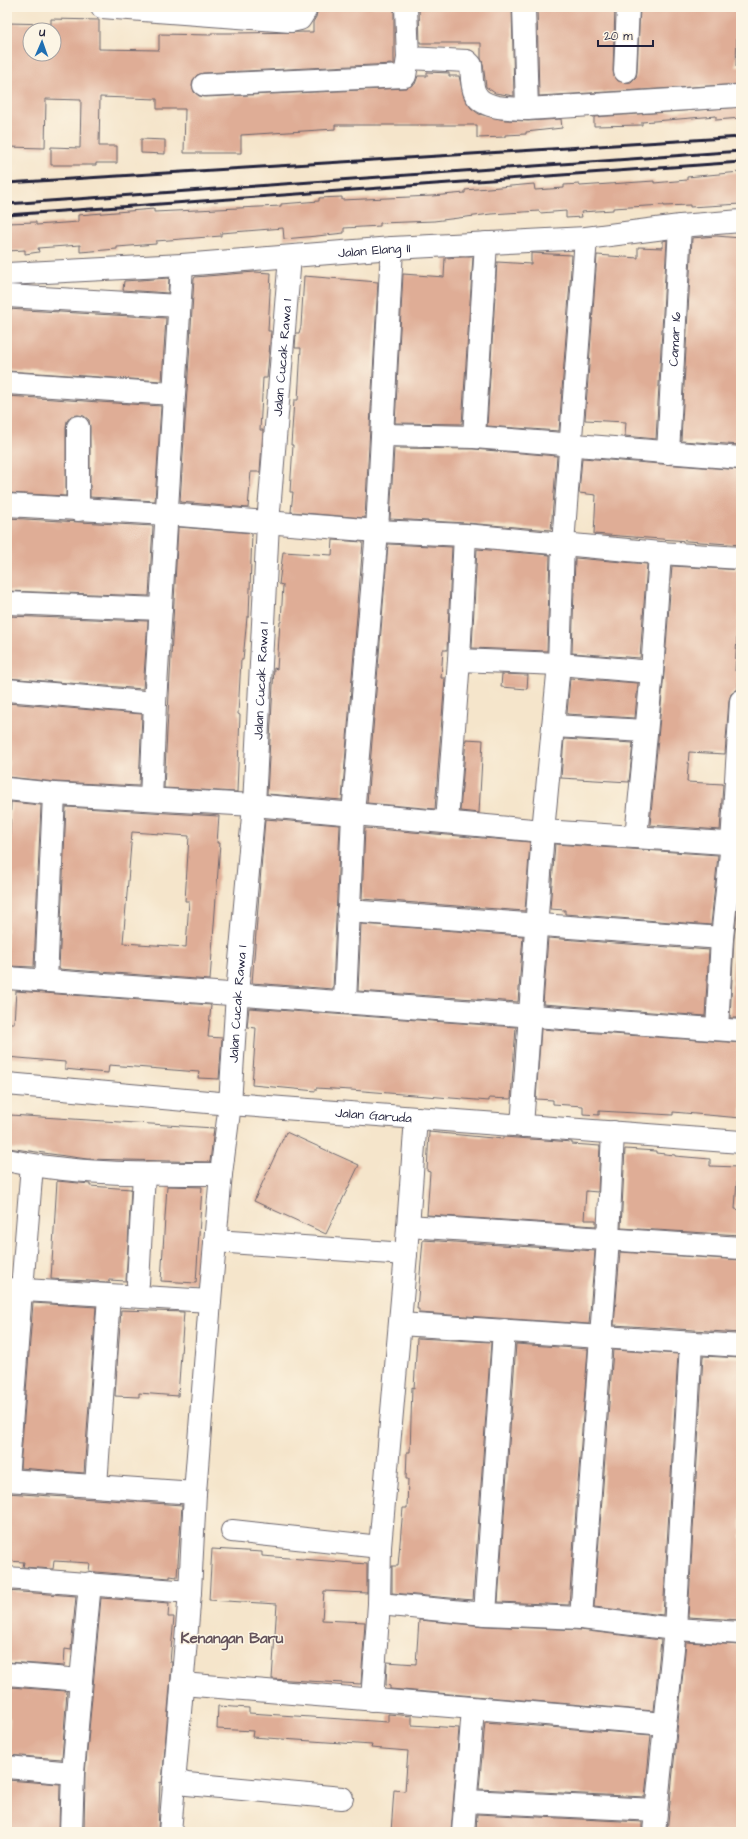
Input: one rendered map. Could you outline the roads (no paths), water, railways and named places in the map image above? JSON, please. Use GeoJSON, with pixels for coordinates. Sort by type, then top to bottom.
{"type":"FeatureCollection","features":[{"type":"Feature","properties":{"kind":"street"},"geometry":{"type":"LineString","coordinates":[[107,7],[291,21],[300,19],[305,7]]}},
{"type":"Feature","properties":{"kind":"street"},"geometry":{"type":"LineString","coordinates":[[204,85],[404,76],[406,73],[408,58],[406,7]]}},
{"type":"Feature","properties":{"kind":"street"},"geometry":{"type":"LineString","coordinates":[[524,7],[527,109]]}},
{"type":"Feature","properties":{"kind":"street"},"geometry":{"type":"LineString","coordinates":[[624,71],[628,7]]}},
{"type":"Feature","properties":{"kind":"street"},"geometry":{"type":"LineString","coordinates":[[408,58],[467,61],[471,65],[475,92],[480,101],[498,106],[527,109],[737,96]]}},
{"type":"Feature","properties":{"kind":"street","name":"Jalan Elang II"},"geometry":{"type":"LineString","coordinates":[[7,274],[182,265],[392,248],[586,238],[680,226],[741,221]]}},
{"type":"Feature","properties":{"kind":"street","name":"Camar 16"},"geometry":{"type":"LineString","coordinates":[[668,453],[680,226]]}},
{"type":"Feature","properties":{"kind":"street"},"geometry":{"type":"LineString","coordinates":[[522,1126],[543,831],[559,664],[563,544],[586,238]]}},
{"type":"Feature","properties":{"kind":"street"},"geometry":{"type":"LineString","coordinates":[[474,437],[486,243]]}},
{"type":"Feature","properties":{"kind":"street"},"geometry":{"type":"LineString","coordinates":[[345,1002],[353,814],[377,531],[392,248]]}},
{"type":"Feature","properties":{"kind":"street","name":"Jalan Cucak Rawa I"},"geometry":{"type":"LineString","coordinates":[[170,1832],[190,1592],[195,1493],[210,1301],[221,1174],[230,1104],[237,994],[254,805],[268,523],[290,257]]}},
{"type":"Feature","properties":{"kind":"street"},"geometry":{"type":"LineString","coordinates":[[151,799],[155,703],[182,265]]}},
{"type":"Feature","properties":{"kind":"street"},"geometry":{"type":"LineString","coordinates":[[7,296],[179,306]]}},
{"type":"Feature","properties":{"kind":"street"},"geometry":{"type":"LineString","coordinates":[[7,383],[173,394]]}},
{"type":"Feature","properties":{"kind":"street"},"geometry":{"type":"LineString","coordinates":[[78,427],[78,510]]}},
{"type":"Feature","properties":{"kind":"street"},"geometry":{"type":"LineString","coordinates":[[383,435],[474,437],[741,458]]}},
{"type":"Feature","properties":{"kind":"street"},"geometry":{"type":"LineString","coordinates":[[7,506],[167,514],[377,531],[465,535],[660,553],[741,558]]}},
{"type":"Feature","properties":{"kind":"street"},"geometry":{"type":"LineString","coordinates":[[447,822],[459,660],[465,535]]}},
{"type":"Feature","properties":{"kind":"street"},"geometry":{"type":"LineString","coordinates":[[636,837],[652,672],[660,553]]}},
{"type":"Feature","properties":{"kind":"street"},"geometry":{"type":"LineString","coordinates":[[7,603],[161,609]]}},
{"type":"Feature","properties":{"kind":"street"},"geometry":{"type":"LineString","coordinates":[[459,660],[559,664],[652,672]]}},
{"type":"Feature","properties":{"kind":"street"},"geometry":{"type":"LineString","coordinates":[[7,690],[155,703]]}},
{"type":"Feature","properties":{"kind":"street"},"geometry":{"type":"LineString","coordinates":[[717,1029],[722,938],[737,843],[741,701]]}},
{"type":"Feature","properties":{"kind":"street"},"geometry":{"type":"LineString","coordinates":[[553,726],[646,732]]}},
{"type":"Feature","properties":{"kind":"street"},"geometry":{"type":"LineString","coordinates":[[7,789],[54,794],[254,805],[543,831],[737,843]]}},
{"type":"Feature","properties":{"kind":"street"},"geometry":{"type":"LineString","coordinates":[[46,981],[54,794]]}},
{"type":"Feature","properties":{"kind":"street"},"geometry":{"type":"LineString","coordinates":[[348,911],[722,938]]}},
{"type":"Feature","properties":{"kind":"street"},"geometry":{"type":"LineString","coordinates":[[7,978],[741,1031]]}},
{"type":"Feature","properties":{"kind":"street","name":"Jalan Garuda"},"geometry":{"type":"LineString","coordinates":[[7,1084],[230,1104],[741,1142]]}},
{"type":"Feature","properties":{"kind":"street"},"geometry":{"type":"LineString","coordinates":[[372,1700],[380,1604],[380,1547],[406,1254],[416,1118]]}},
{"type":"Feature","properties":{"kind":"street"},"geometry":{"type":"LineString","coordinates":[[581,1618],[608,1240],[613,1132]]}},
{"type":"Feature","properties":{"kind":"street"},"geometry":{"type":"LineString","coordinates":[[7,1160],[32,1165],[144,1174],[221,1174]]}},
{"type":"Feature","properties":{"kind":"street"},"geometry":{"type":"LineString","coordinates":[[32,1165],[17,1285],[7,1480],[195,1493]]}},
{"type":"Feature","properties":{"kind":"street"},"geometry":{"type":"LineString","coordinates":[[138,1283],[144,1174]]}},
{"type":"Feature","properties":{"kind":"street"},"geometry":{"type":"LineString","coordinates":[[408,1226],[741,1248]]}},
{"type":"Feature","properties":{"kind":"street"},"geometry":{"type":"LineString","coordinates":[[215,1241],[406,1254]]}},
{"type":"Feature","properties":{"kind":"street"},"geometry":{"type":"LineString","coordinates":[[17,1285],[109,1296],[210,1301]]}},
{"type":"Feature","properties":{"kind":"street"},"geometry":{"type":"LineString","coordinates":[[96,1486],[109,1296]]}},
{"type":"Feature","properties":{"kind":"street"},"geometry":{"type":"LineString","coordinates":[[400,1324],[741,1346]]}},
{"type":"Feature","properties":{"kind":"street"},"geometry":{"type":"LineString","coordinates":[[485,1614],[504,1330]]}},
{"type":"Feature","properties":{"kind":"street"},"geometry":{"type":"LineString","coordinates":[[654,1832],[674,1629],[691,1343]]}},
{"type":"Feature","properties":{"kind":"street"},"geometry":{"type":"LineString","coordinates":[[232,1531],[380,1547]]}},
{"type":"Feature","properties":{"kind":"street"},"geometry":{"type":"LineString","coordinates":[[7,1578],[190,1592]]}},
{"type":"Feature","properties":{"kind":"street"},"geometry":{"type":"LineString","coordinates":[[71,1832],[72,1773],[90,1584]]}},
{"type":"Feature","properties":{"kind":"street"},"geometry":{"type":"LineString","coordinates":[[380,1604],[485,1614],[581,1618],[674,1629],[741,1633]]}},
{"type":"Feature","properties":{"kind":"street"},"geometry":{"type":"LineString","coordinates":[[7,1674],[81,1680]]}},
{"type":"Feature","properties":{"kind":"street"},"geometry":{"type":"LineString","coordinates":[[182,1684],[665,1724]]}},
{"type":"Feature","properties":{"kind":"street"},"geometry":{"type":"LineString","coordinates":[[463,1832],[473,1709]]}},
{"type":"Feature","properties":{"kind":"street"},"geometry":{"type":"LineString","coordinates":[[7,1767],[72,1773]]}},
{"type":"Feature","properties":{"kind":"street"},"geometry":{"type":"LineString","coordinates":[[174,1780],[187,1784],[342,1798]]}},
{"type":"Feature","properties":{"kind":"street"},"geometry":{"type":"LineString","coordinates":[[466,1801],[656,1810]]}},
{"type":"Feature","properties":{"kind":"railway"},"geometry":{"type":"LineString","coordinates":[[7,183],[741,137]]}},
{"type":"Feature","properties":{"kind":"railway"},"geometry":{"type":"LineString","coordinates":[[7,204],[741,151]]}},
{"type":"Feature","properties":{"kind":"railway"},"geometry":{"type":"LineString","coordinates":[[7,215],[741,162]]}},
{"type":"Feature","properties":{"kind":"district","name":"Kenangan Baru"},"geometry":{"type":"Point","coordinates":[232,1638]}}]}
